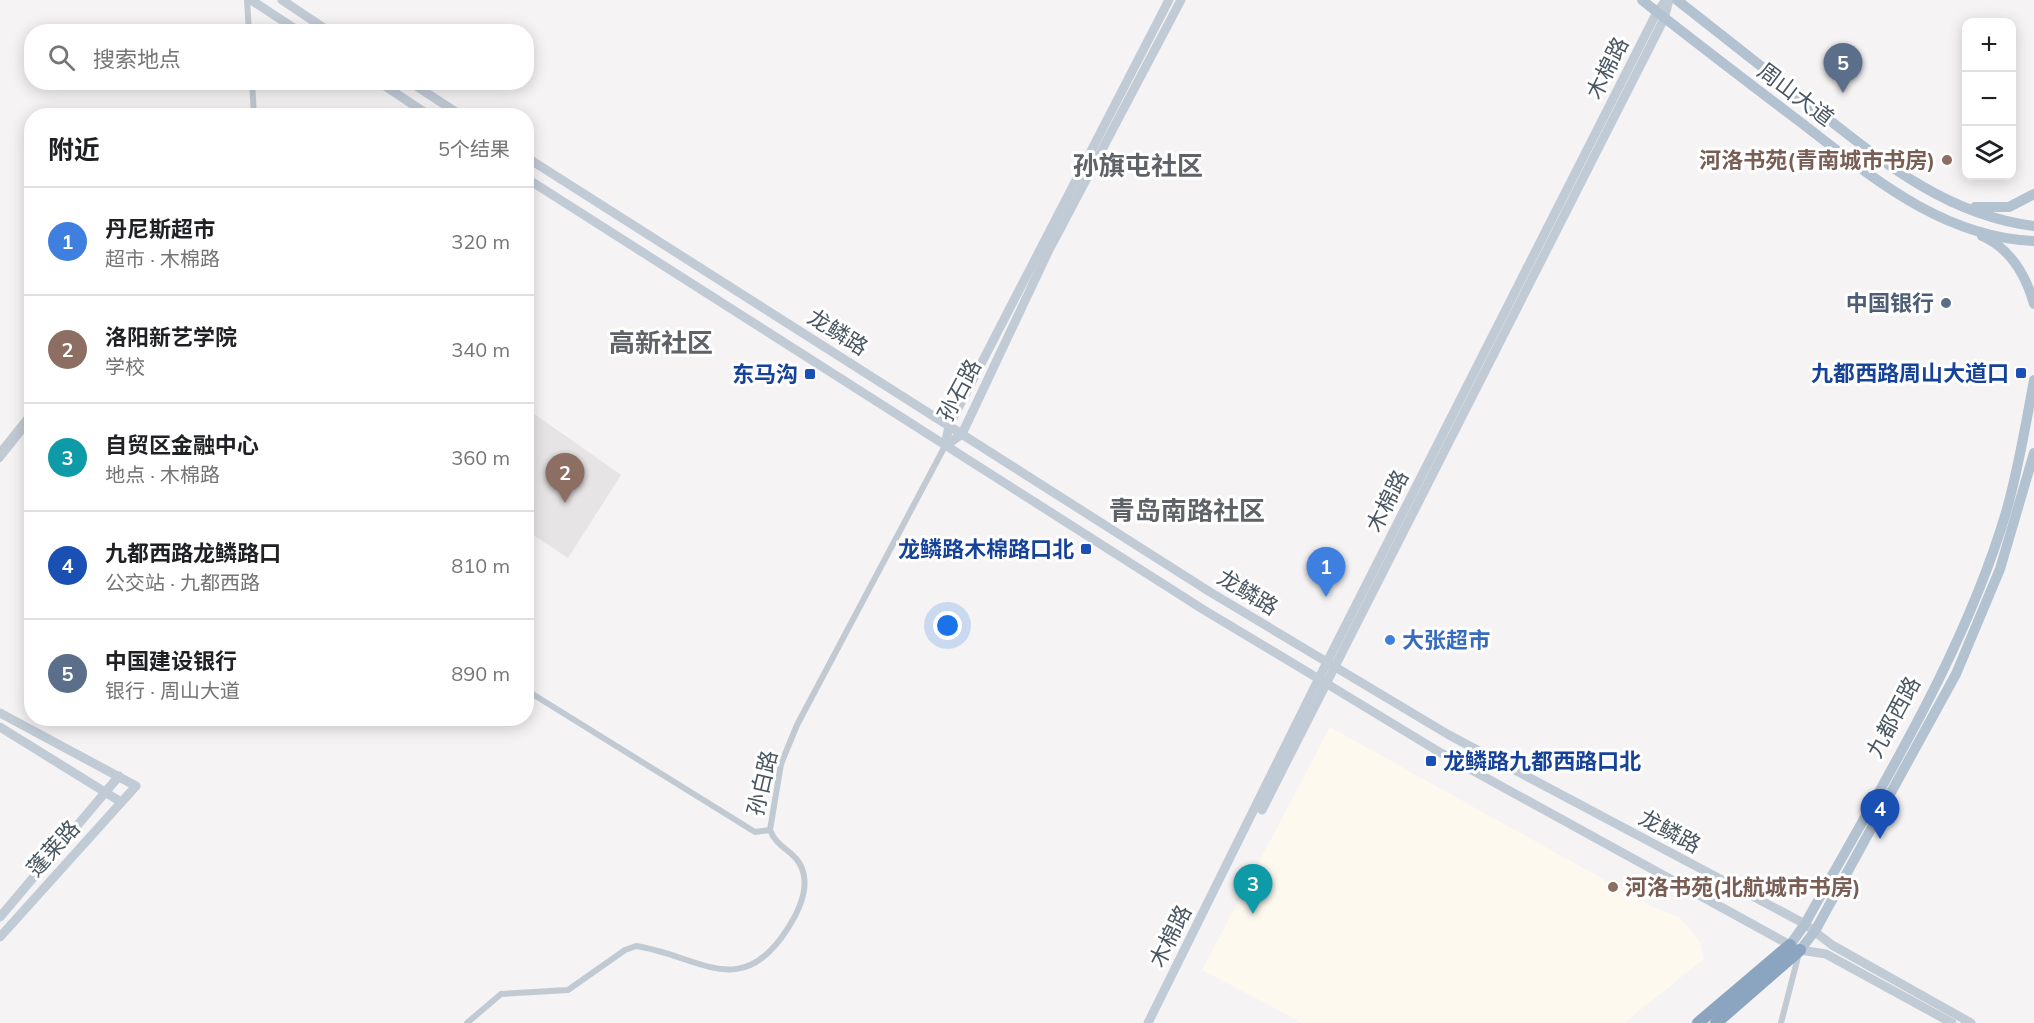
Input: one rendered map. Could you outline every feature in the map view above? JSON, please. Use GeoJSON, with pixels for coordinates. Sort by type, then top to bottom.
{"type":"FeatureCollection","features":[{"type":"Feature","properties":{"kind":"highway","name":"九都西路"},"geometry":{"type":"LineString","coordinates":[[1698,1023],[1795,947]]}},
{"type":"Feature","properties":{"kind":"highway","name":"九都西路"},"geometry":{"type":"LineString","coordinates":[[1716,1023],[1795,947]]}},
{"type":"Feature","properties":{"kind":"main road"},"geometry":{"type":"LineString","coordinates":[[249,0],[287,24]]}},
{"type":"Feature","properties":{"kind":"main road"},"geometry":{"type":"LineString","coordinates":[[282,0],[318,24]]}},
{"type":"Feature","properties":{"kind":"main road","name":"孙石路"},"geometry":{"type":"LineString","coordinates":[[945,446],[949,426],[1169,0]]}},
{"type":"Feature","properties":{"kind":"main road","name":"孙石路"},"geometry":{"type":"LineString","coordinates":[[945,446],[962,434],[1048,252],[1181,0]]}},
{"type":"Feature","properties":{"kind":"main road","name":"周山大道"},"geometry":{"type":"LineString","coordinates":[[1642,0],[1888,188],[1928,213],[1957,225],[1999,237],[2034,241]]}},
{"type":"Feature","properties":{"kind":"main road","name":"木棉路"},"geometry":{"type":"LineString","coordinates":[[1148,1023],[1323,682],[1336,668],[1668,0]]}},
{"type":"Feature","properties":{"kind":"main road","name":"周山大道"},"geometry":{"type":"LineString","coordinates":[[1677,0],[1883,162],[1955,204],[1999,219],[2034,226]]}},
{"type":"Feature","properties":{"kind":"main road","name":"木棉路"},"geometry":{"type":"LineString","coordinates":[[1155,1023],[1323,682],[1327,662],[1661,16]]}},
{"type":"Feature","properties":{"kind":"main road"},"geometry":{"type":"LineString","coordinates":[[391,90],[418,108]]}},
{"type":"Feature","properties":{"kind":"main road"},"geometry":{"type":"LineString","coordinates":[[422,90],[450,108]]}},
{"type":"Feature","properties":{"kind":"main road","name":"龙鳞路"},"geometry":{"type":"LineString","coordinates":[[534,162],[1210,592],[1336,668],[1449,735],[1805,924],[1832,945],[1971,1023]]}},
{"type":"Feature","properties":{"kind":"main road","name":"龙鳞路"},"geometry":{"type":"LineString","coordinates":[[534,183],[945,446],[1441,753],[1795,947],[1827,954],[1952,1023]]}},
{"type":"Feature","properties":{"kind":"main road"},"geometry":{"type":"LineString","coordinates":[[1955,204],[2002,208],[2019,204],[2034,194]]}},
{"type":"Feature","properties":{"kind":"main road"},"geometry":{"type":"LineString","coordinates":[[1957,225],[1986,238],[2009,256],[2028,282],[2034,304]]}},
{"type":"Feature","properties":{"kind":"main road","name":"九都西路"},"geometry":{"type":"LineString","coordinates":[[1795,947],[1805,924],[1944,667],[1980,584],[2006,509],[2022,446],[2034,380]]}},
{"type":"Feature","properties":{"kind":"main road","name":"九都西路"},"geometry":{"type":"LineString","coordinates":[[1795,947],[1815,931],[1956,674],[2000,569],[2034,453]]}},
{"type":"Feature","properties":{"kind":"main road"},"geometry":{"type":"LineString","coordinates":[[0,713],[24,726]]}},
{"type":"Feature","properties":{"kind":"main road"},"geometry":{"type":"LineString","coordinates":[[25,726],[119,776]]}},
{"type":"Feature","properties":{"kind":"main road"},"geometry":{"type":"LineString","coordinates":[[0,727],[121,802]]}},
{"type":"Feature","properties":{"kind":"main road","name":"蓬莱路"},"geometry":{"type":"LineString","coordinates":[[0,917],[119,776],[136,786],[0,937]]}},
{"type":"Feature","properties":{"kind":"street"},"geometry":{"type":"LineString","coordinates":[[249,0],[249,24]]}},
{"type":"Feature","properties":{"kind":"street"},"geometry":{"type":"LineString","coordinates":[[252,90],[254,108]]}},
{"type":"Feature","properties":{"kind":"street"},"geometry":{"type":"LineString","coordinates":[[0,451],[24,421]]}},
{"type":"Feature","properties":{"kind":"street"},"geometry":{"type":"LineString","coordinates":[[0,459],[24,429]]}},
{"type":"Feature","properties":{"kind":"street","name":"孙白路"},"geometry":{"type":"LineString","coordinates":[[467,1023],[501,994],[568,990],[626,950],[636,946],[721,971],[736,970],[751,964],[784,934],[795,917],[805,878],[798,858],[773,839],[770,830],[781,764],[797,725],[945,446]]}},
{"type":"Feature","properties":{"kind":"street"},"geometry":{"type":"LineString","coordinates":[[534,695],[755,832],[770,830]]}},
{"type":"Feature","properties":{"kind":"street"},"geometry":{"type":"LineString","coordinates":[[1781,1023],[1795,947]]}},
{"type":"Feature","properties":{"kind":"shaded area"},"geometry":{"type":"Polygon","coordinates":[[[534,414],[621,475],[568,558],[534,536],[534,414]]]}},
{"type":"Feature","properties":{"kind":"shaded area"},"geometry":{"type":"Polygon","coordinates":[[[1330,727],[1653,907],[1679,917],[1700,942],[1704,959],[1624,1023],[1303,1023],[1202,970],[1330,727]]]}},
{"type":"Feature","properties":{"kind":"place","name":"中国建设银行"},"geometry":{"type":"Point","coordinates":[1843,93]}},
{"type":"Feature","properties":{"kind":"place","name":"河洛书苑(青南城市书房)"},"geometry":{"type":"Point","coordinates":[1947,160]}},
{"type":"Feature","properties":{"kind":"place","name":"中国银行"},"geometry":{"type":"Point","coordinates":[1946,303]}},
{"type":"Feature","properties":{"kind":"place","name":"九都西路周山大道口"},"geometry":{"type":"Point","coordinates":[2021,373]}},
{"type":"Feature","properties":{"kind":"place","name":"东马沟"},"geometry":{"type":"Point","coordinates":[810,374]}},
{"type":"Feature","properties":{"kind":"place","name":"洛阳新艺学院"},"geometry":{"type":"Point","coordinates":[565,503]}},
{"type":"Feature","properties":{"kind":"place","name":"龙鳞路木棉路口北"},"geometry":{"type":"Point","coordinates":[1086,549]}},
{"type":"Feature","properties":{"kind":"place","name":"丹尼斯超市"},"geometry":{"type":"Point","coordinates":[1326,597]}},
{"type":"Feature","properties":{"kind":"place","name":"大张超市"},"geometry":{"type":"Point","coordinates":[1390,640]}},
{"type":"Feature","properties":{"kind":"place","name":"龙鳞路九都西路口北"},"geometry":{"type":"Point","coordinates":[1431,761]}},
{"type":"Feature","properties":{"kind":"place","name":"九都西路龙鳞路口"},"geometry":{"type":"Point","coordinates":[1880,839]}},
{"type":"Feature","properties":{"kind":"place","name":"河洛书苑(北航城市书房)"},"geometry":{"type":"Point","coordinates":[1613,887]}},
{"type":"Feature","properties":{"kind":"place","name":"自贸区金融中心"},"geometry":{"type":"Point","coordinates":[1253,914]}},
{"type":"Feature","properties":{"kind":"district","name":"孙旗屯社区"},"geometry":{"type":"Point","coordinates":[1138,166]}},
{"type":"Feature","properties":{"kind":"district","name":"高新社区"},"geometry":{"type":"Point","coordinates":[661,343]}},
{"type":"Feature","properties":{"kind":"district","name":"青岛南路社区"},"geometry":{"type":"Point","coordinates":[1187,511]}}]}
